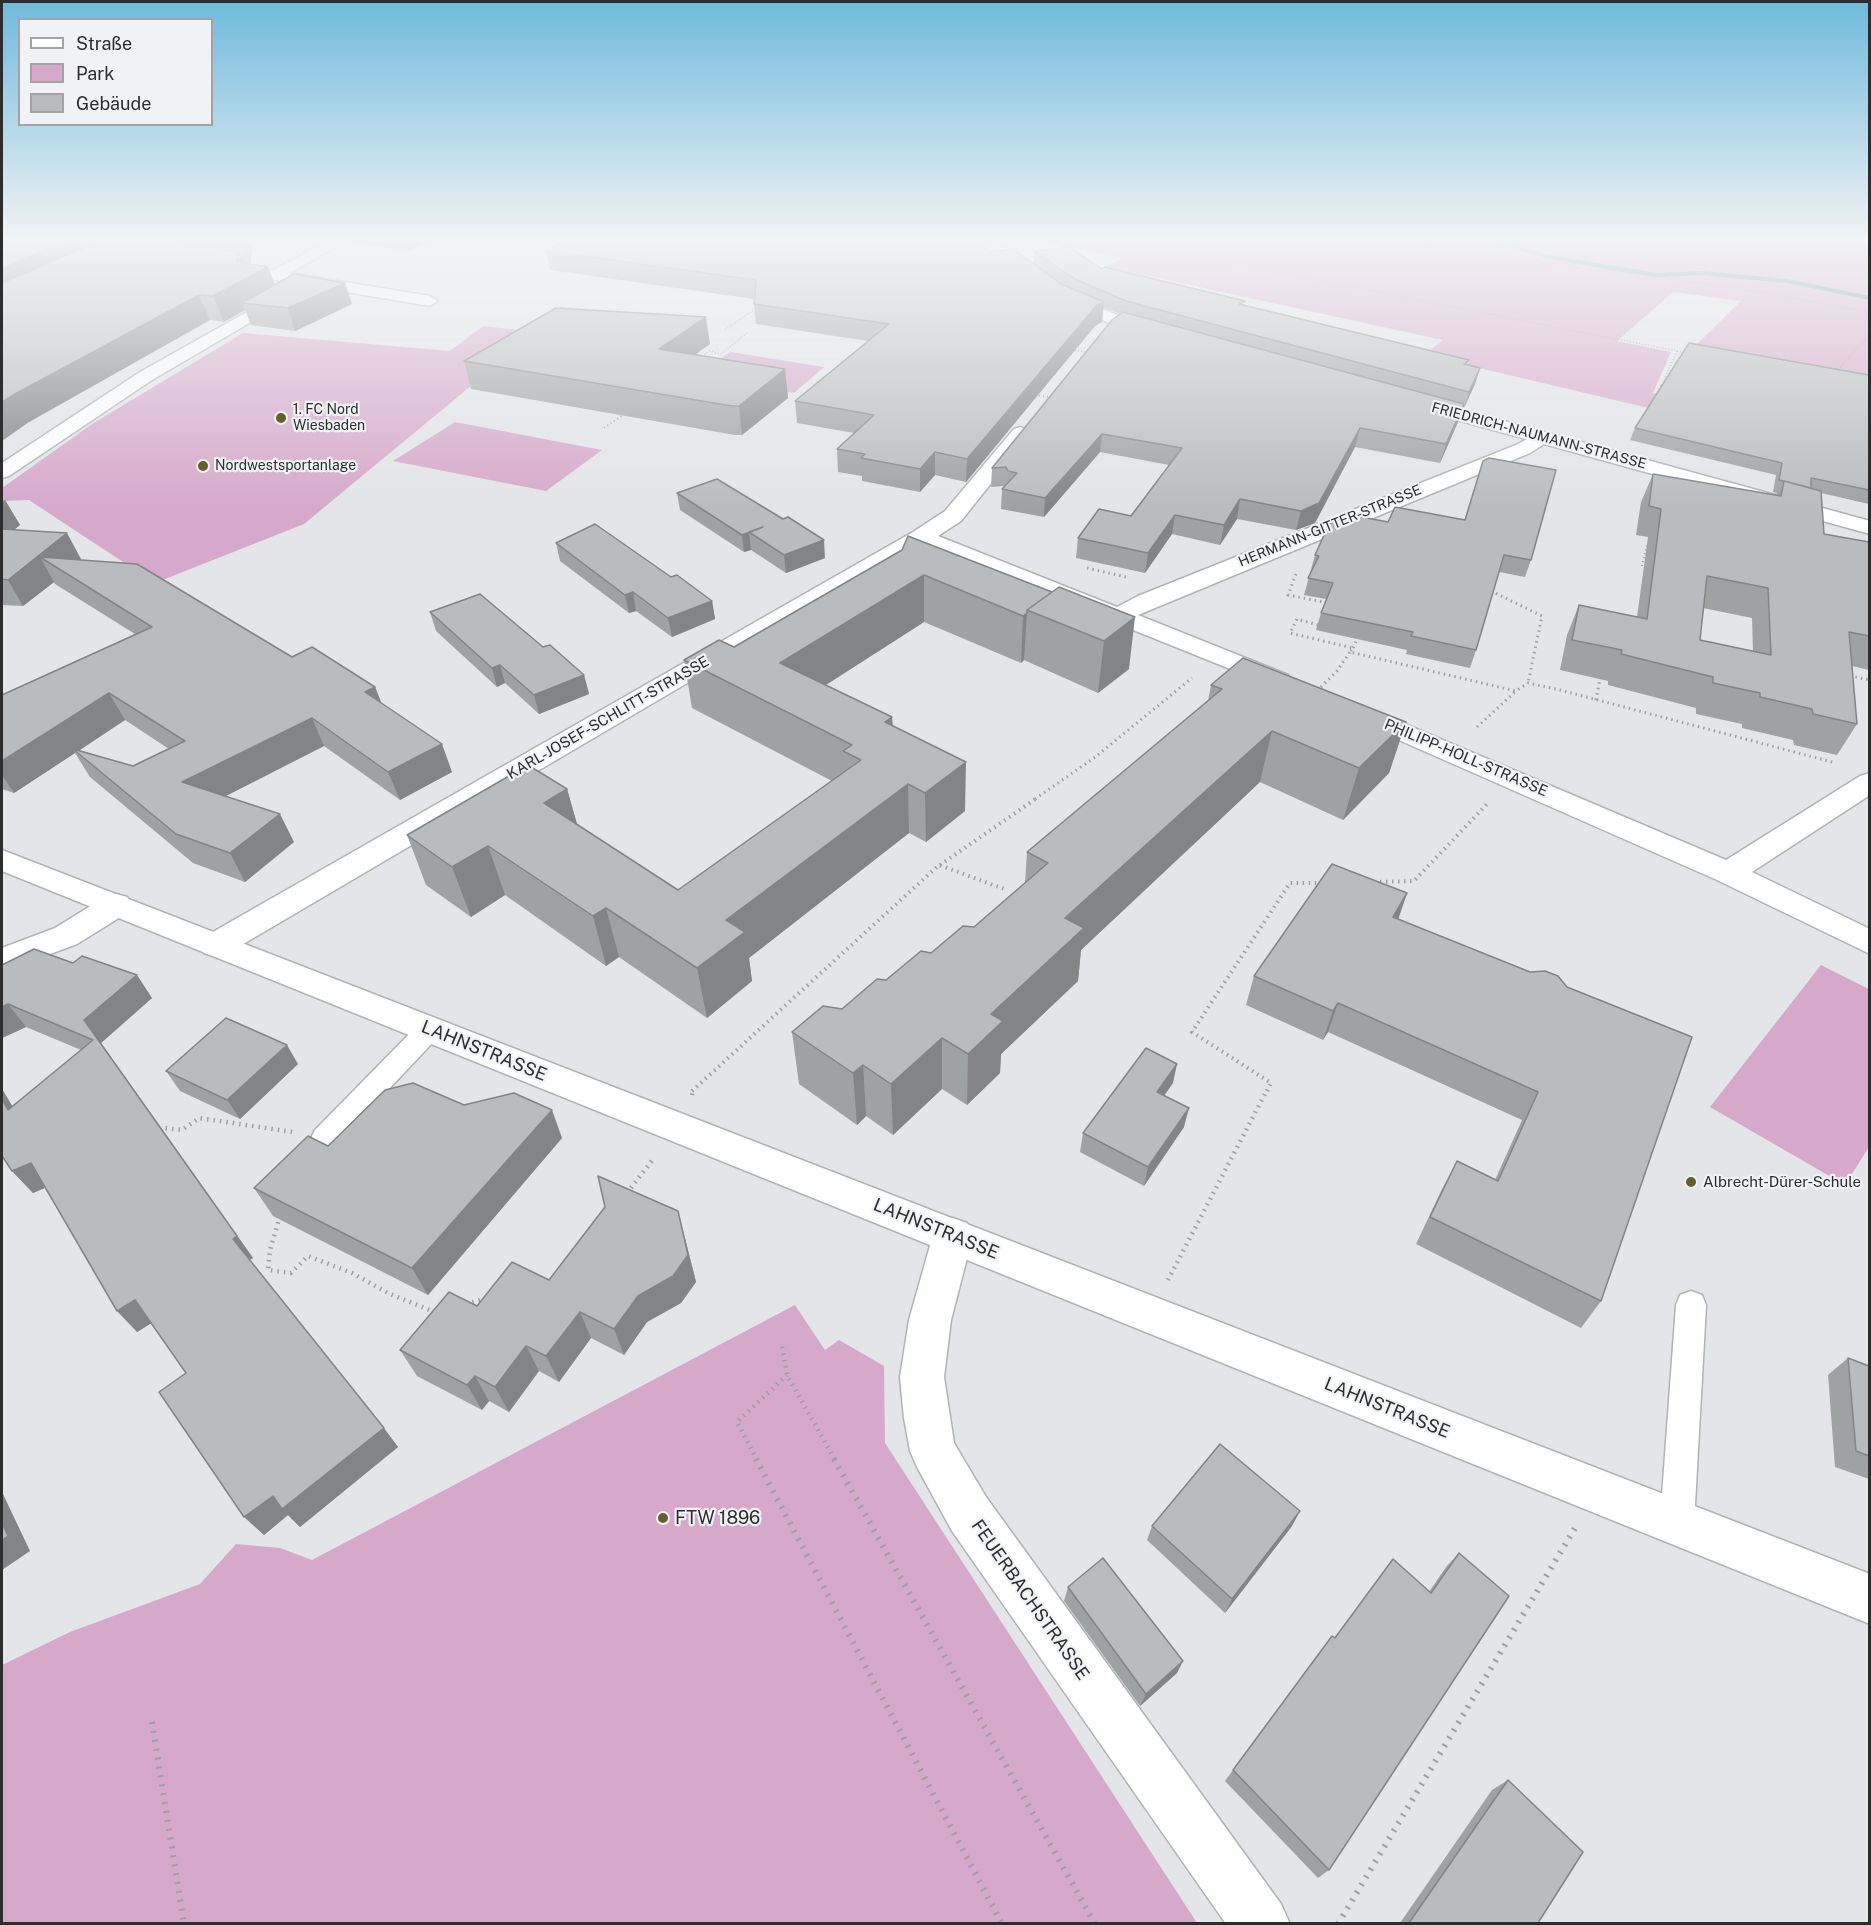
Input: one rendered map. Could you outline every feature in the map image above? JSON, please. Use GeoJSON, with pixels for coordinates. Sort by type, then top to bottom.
{"type":"FeatureCollection","features":[{"type":"Feature","properties":{"kind":"street"},"geometry":{"type":"LineString","coordinates":[[2,472],[146,376],[228,329]]}},
{"type":"Feature","properties":{"kind":"street"},"geometry":{"type":"LineString","coordinates":[[1074,350],[1106,329]]}},
{"type":"Feature","properties":{"kind":"street"},"geometry":{"type":"LineString","coordinates":[[1148,329],[1175,336]]}},
{"type":"Feature","properties":{"kind":"street","name":"KARL-JOSEF-SCHLITT-STRASSE"},"geometry":{"type":"LineString","coordinates":[[216,945],[921,537],[953,516],[1038,395]]}},
{"type":"Feature","properties":{"kind":"street","name":"FRIEDRICH-NAUMANN-STRASSE"},"geometry":{"type":"LineString","coordinates":[[1394,397],[1869,528]]}},
{"type":"Feature","properties":{"kind":"street","name":"HERMANN-GITTER-STRASSE"},"geometry":{"type":"LineString","coordinates":[[1118,616],[1146,601],[1523,449],[1543,438]]}},
{"type":"Feature","properties":{"kind":"street","name":"PHILIPP-HOLL-STRASSE"},"geometry":{"type":"LineString","coordinates":[[921,537],[1325,698],[1512,777],[1728,873],[1869,944]]}},
{"type":"Feature","properties":{"kind":"street"},"geometry":{"type":"LineString","coordinates":[[1728,873],[1869,782]]}},
{"type":"Feature","properties":{"kind":"street","name":"LAHNSTRASSE"},"geometry":{"type":"LineString","coordinates":[[2,860],[1869,1599]]}},
{"type":"Feature","properties":{"kind":"street"},"geometry":{"type":"LineString","coordinates":[[2,960],[66,936],[116,905]]}},
{"type":"Feature","properties":{"kind":"street","name":"FEUERBACHSTRASSE"},"geometry":{"type":"LineString","coordinates":[[953,1235],[930,1320],[922,1377],[926,1418],[933,1452],[969,1514],[1261,1923]]}},
{"type":"Feature","properties":{"kind":"lane"},"geometry":{"type":"LineString","coordinates":[[325,1138],[430,1029]]}},
{"type":"Feature","properties":{"kind":"lane"},"geometry":{"type":"LineString","coordinates":[[1677,1523],[1691,1305]]}},
{"type":"Feature","properties":{"kind":"path"},"geometry":{"type":"LineString","coordinates":[[1565,329],[1688,353]]}},
{"type":"Feature","properties":{"kind":"path"},"geometry":{"type":"LineString","coordinates":[[694,362],[709,351],[721,354],[747,333]]}},
{"type":"Feature","properties":{"kind":"path"},"geometry":{"type":"LineString","coordinates":[[1831,377],[1869,334]]}},
{"type":"Feature","properties":{"kind":"path"},"geometry":{"type":"LineString","coordinates":[[1626,460],[1677,351]]}},
{"type":"Feature","properties":{"kind":"path"},"geometry":{"type":"LineString","coordinates":[[604,428],[632,408]]}},
{"type":"Feature","properties":{"kind":"path"},"geometry":{"type":"LineString","coordinates":[[1642,566],[1647,545]]}},
{"type":"Feature","properties":{"kind":"path"},"geometry":{"type":"LineString","coordinates":[[1288,573],[1296,574],[1288,595],[1328,603]]}},
{"type":"Feature","properties":{"kind":"path"},"geometry":{"type":"LineString","coordinates":[[1477,727],[1528,683],[1542,616],[1488,589]]}},
{"type":"Feature","properties":{"kind":"path"},"geometry":{"type":"LineString","coordinates":[[1318,625],[1297,619],[1290,633],[1353,648]]}},
{"type":"Feature","properties":{"kind":"path"},"geometry":{"type":"LineString","coordinates":[[1325,698],[1337,671],[1358,637]]}},
{"type":"Feature","properties":{"kind":"path"},"geometry":{"type":"LineString","coordinates":[[1350,652],[1516,691]]}},
{"type":"Feature","properties":{"kind":"path"},"geometry":{"type":"LineString","coordinates":[[692,1091],[939,865],[1094,758],[1218,656]]}},
{"type":"Feature","properties":{"kind":"path"},"geometry":{"type":"LineString","coordinates":[[1848,675],[1869,680]]}},
{"type":"Feature","properties":{"kind":"path"},"geometry":{"type":"LineString","coordinates":[[1596,700],[1600,679]]}},
{"type":"Feature","properties":{"kind":"path"},"geometry":{"type":"LineString","coordinates":[[1528,683],[1842,765]]}},
{"type":"Feature","properties":{"kind":"path"},"geometry":{"type":"LineString","coordinates":[[1369,882],[1414,881],[1512,777]]}},
{"type":"Feature","properties":{"kind":"path"},"geometry":{"type":"LineString","coordinates":[[939,865],[1007,890]]}},
{"type":"Feature","properties":{"kind":"path"},"geometry":{"type":"LineString","coordinates":[[1150,1314],[1271,1083],[1192,1032],[1290,883],[1324,883]]}},
{"type":"Feature","properties":{"kind":"path"},"geometry":{"type":"LineString","coordinates":[[156,1134],[165,1128],[182,1131],[199,1118],[325,1138]]}},
{"type":"Feature","properties":{"kind":"path"},"geometry":{"type":"LineString","coordinates":[[620,1204],[677,1128]]}},
{"type":"Feature","properties":{"kind":"path"},"geometry":{"type":"LineString","coordinates":[[282,1208],[270,1250],[268,1270],[291,1273],[308,1256],[352,1273],[390,1294],[441,1314]]}},
{"type":"Feature","properties":{"kind":"path"},"geometry":{"type":"LineString","coordinates":[[463,1306],[491,1297]]}},
{"type":"Feature","properties":{"kind":"path"},"geometry":{"type":"LineString","coordinates":[[782,1347],[787,1375],[1095,1923]]}},
{"type":"Feature","properties":{"kind":"path"},"geometry":{"type":"LineString","coordinates":[[787,1375],[738,1422],[1002,1923]]}},
{"type":"Feature","properties":{"kind":"path"},"geometry":{"type":"LineString","coordinates":[[1338,1923],[1596,1491]]}},
{"type":"Feature","properties":{"kind":"path"},"geometry":{"type":"LineString","coordinates":[[152,1722],[184,1923]]}},
{"type":"Feature","properties":{"kind":"green space","name":"Nordwestsportanlage"},"geometry":{"type":"Polygon","coordinates":[[[479,329],[508,329],[545,333],[506,357],[304,524],[155,583],[29,500],[2,501],[2,488],[92,424],[243,333],[450,351],[479,329]]]}},
{"type":"Feature","properties":{"kind":"green space"},"geometry":{"type":"Polygon","coordinates":[[[1392,329],[1631,329],[1617,341],[1671,352],[1653,393],[1869,442],[1869,460],[1424,355],[1443,340],[1392,329]]]}},
{"type":"Feature","properties":{"kind":"green space"},"geometry":{"type":"Polygon","coordinates":[[[1713,329],[1869,329],[1869,380],[1691,350],[1713,329]]]}},
{"type":"Feature","properties":{"kind":"green space"},"geometry":{"type":"Polygon","coordinates":[[[730,352],[824,367],[794,393],[696,376],[730,352]]]}},
{"type":"Feature","properties":{"kind":"green space"},"geometry":{"type":"Polygon","coordinates":[[[455,422],[602,450],[546,491],[393,461],[455,422]]]}},
{"type":"Feature","properties":{"kind":"green space"},"geometry":{"type":"Polygon","coordinates":[[[1821,965],[1869,989],[1869,1147],[1845,1185],[1710,1107],[1821,965]]]}},
{"type":"Feature","properties":{"kind":"green space","name":"FTW 1896"},"geometry":{"type":"Polygon","coordinates":[[[795,1305],[825,1350],[839,1340],[884,1366],[885,1443],[1197,1923],[2,1923],[2,1665],[70,1632],[200,1584],[236,1544],[280,1548],[312,1560],[795,1305]]]}},
{"type":"Feature","properties":{"kind":"building"},"geometry":{"type":"Polygon","coordinates":[[[2,329],[136,329],[15,394],[2,402],[2,329]]]}},
{"type":"Feature","properties":{"kind":"building"},"geometry":{"type":"Polygon","coordinates":[[[520,329],[689,329],[659,349],[785,369],[739,406],[732,406],[464,361],[520,329]]]}},
{"type":"Feature","properties":{"kind":"building"},"geometry":{"type":"Polygon","coordinates":[[[883,329],[1077,329],[967,459],[935,452],[920,469],[861,458],[865,454],[837,449],[874,415],[795,401],[883,329]]]}},
{"type":"Feature","properties":{"kind":"building"},"geometry":{"type":"Polygon","coordinates":[[[1105,329],[1185,329],[1464,404],[1446,444],[1360,428],[1319,503],[1301,511],[1240,499],[1224,525],[1175,515],[1148,553],[1078,538],[1099,509],[1131,516],[1182,448],[1102,434],[1045,498],[1002,489],[1017,473],[1008,471],[1006,467],[992,468],[1105,329]]]}},
{"type":"Feature","properties":{"kind":"building"},"geometry":{"type":"Polygon","coordinates":[[[1231,329],[1341,329],[1469,360],[1464,364],[1480,368],[1469,392],[1231,329]]]}},
{"type":"Feature","properties":{"kind":"building"},"geometry":{"type":"Polygon","coordinates":[[[1689,343],[1869,375],[1869,490],[1811,478],[1811,488],[1779,480],[1782,463],[1635,428],[1689,343]]]}},
{"type":"Feature","properties":{"kind":"building"},"geometry":{"type":"Polygon","coordinates":[[[1489,458],[1556,470],[1531,560],[1504,555],[1476,650],[1411,636],[1413,632],[1321,613],[1333,583],[1308,578],[1319,556],[1315,555],[1329,524],[1351,515],[1388,522],[1395,507],[1465,520],[1483,461],[1489,458]]]}},
{"type":"Feature","properties":{"kind":"building"},"geometry":{"type":"Polygon","coordinates":[[[1653,474],[1781,496],[1784,481],[1821,491],[1824,534],[1869,542],[1869,636],[1849,632],[1857,724],[1813,714],[1812,709],[1760,697],[1760,693],[1713,683],[1713,677],[1621,654],[1622,650],[1572,640],[1579,605],[1647,619],[1661,509],[1649,506],[1653,474]],[[1707,576],[1700,640],[1771,655],[1768,588],[1707,576]]]}},
{"type":"Feature","properties":{"kind":"building"},"geometry":{"type":"Polygon","coordinates":[[[717,479],[783,519],[788,517],[824,540],[784,555],[749,532],[742,535],[677,493],[717,479]]]}},
{"type":"Feature","properties":{"kind":"building"},"geometry":{"type":"Polygon","coordinates":[[[595,524],[671,577],[677,575],[712,601],[668,618],[633,592],[625,595],[556,543],[595,524]]]}},
{"type":"Feature","properties":{"kind":"building"},"geometry":{"type":"Polygon","coordinates":[[[2,529],[67,533],[8,580],[2,579],[2,529]]]}},
{"type":"Feature","properties":{"kind":"building"},"geometry":{"type":"Polygon","coordinates":[[[908,536],[1052,592],[1027,610],[1023,616],[924,575],[780,663],[892,717],[885,722],[966,762],[925,793],[908,784],[726,920],[745,932],[697,968],[606,908],[593,916],[488,846],[452,867],[407,835],[528,765],[567,789],[544,803],[678,890],[861,760],[843,751],[852,745],[684,660],[719,640],[734,647],[902,550],[908,536]]]}},
{"type":"Feature","properties":{"kind":"building"},"geometry":{"type":"Polygon","coordinates":[[[40,557],[137,564],[292,657],[312,647],[375,687],[365,692],[442,744],[388,772],[312,718],[182,782],[280,814],[230,853],[176,834],[73,749],[133,766],[185,741],[109,693],[2,761],[2,695],[152,627],[40,557]]]}},
{"type":"Feature","properties":{"kind":"building"},"geometry":{"type":"Polygon","coordinates":[[[1059,587],[1135,617],[1104,641],[1027,610],[1059,587]]]}},
{"type":"Feature","properties":{"kind":"building"},"geometry":{"type":"Polygon","coordinates":[[[480,594],[543,647],[550,645],[584,675],[534,695],[500,665],[492,668],[430,612],[480,594]]]}},
{"type":"Feature","properties":{"kind":"building"},"geometry":{"type":"Polygon","coordinates":[[[1243,658],[1406,722],[1359,768],[1272,731],[1065,918],[1084,928],[991,1014],[1003,1021],[968,1054],[942,1038],[891,1084],[863,1065],[853,1073],[792,1032],[823,1006],[842,1009],[877,979],[886,980],[921,951],[931,953],[963,926],[974,927],[1048,863],[1027,852],[1222,689],[1211,685],[1243,658]]]}},
{"type":"Feature","properties":{"kind":"building"},"geometry":{"type":"Polygon","coordinates":[[[1332,864],[1407,893],[1393,917],[1530,972],[1545,971],[1558,976],[1567,987],[1692,1037],[1601,1301],[1430,1217],[1457,1161],[1498,1181],[1538,1092],[1338,1003],[1333,1011],[1254,976],[1332,864]]]}},
{"type":"Feature","properties":{"kind":"building"},"geometry":{"type":"Polygon","coordinates":[[[34,949],[73,963],[82,956],[137,975],[84,1020],[237,1236],[233,1239],[384,1428],[282,1509],[273,1496],[244,1517],[159,1392],[186,1373],[135,1300],[117,1311],[31,1163],[12,1171],[2,1156],[2,1099],[8,1110],[93,1040],[8,1004],[2,1007],[2,965],[34,949]]]}},
{"type":"Feature","properties":{"kind":"building"},"geometry":{"type":"Polygon","coordinates":[[[226,1018],[287,1045],[227,1100],[166,1071],[226,1018]]]}},
{"type":"Feature","properties":{"kind":"building"},"geometry":{"type":"Polygon","coordinates":[[[1146,1048],[1177,1064],[1157,1092],[1189,1108],[1148,1167],[1083,1133],[1146,1048]]]}},
{"type":"Feature","properties":{"kind":"building"},"geometry":{"type":"Polygon","coordinates":[[[413,1083],[464,1105],[514,1093],[552,1110],[412,1268],[254,1188],[308,1136],[328,1146],[385,1090],[413,1083]]]}},
{"type":"Feature","properties":{"kind":"building"},"geometry":{"type":"Polygon","coordinates":[[[598,1176],[678,1211],[688,1255],[673,1276],[638,1296],[614,1329],[580,1312],[546,1356],[526,1346],[495,1387],[475,1376],[467,1385],[400,1350],[449,1292],[477,1306],[512,1262],[549,1280],[605,1207],[598,1176]]]}},
{"type":"Feature","properties":{"kind":"building"},"geometry":{"type":"Polygon","coordinates":[[[1848,1358],[1869,1366],[1869,1456],[1856,1451],[1848,1358]]]}},
{"type":"Feature","properties":{"kind":"building"},"geometry":{"type":"Polygon","coordinates":[[[1220,1444],[1300,1511],[1232,1599],[1152,1526],[1220,1444]]]}},
{"type":"Feature","properties":{"kind":"building"},"geometry":{"type":"Polygon","coordinates":[[[2,1523],[8,1536],[2,1540],[2,1523]]]}},
{"type":"Feature","properties":{"kind":"building"},"geometry":{"type":"Polygon","coordinates":[[[1459,1553],[1509,1596],[1329,1870],[1233,1770],[1332,1636],[1335,1638],[1393,1559],[1431,1593],[1459,1553]]]}},
{"type":"Feature","properties":{"kind":"building"},"geometry":{"type":"Polygon","coordinates":[[[1103,1558],[1183,1661],[1146,1694],[1068,1587],[1103,1558]]]}},
{"type":"Feature","properties":{"kind":"building"},"geometry":{"type":"Polygon","coordinates":[[[1508,1780],[1583,1852],[1538,1923],[1409,1923],[1508,1780]]]}},
{"type":"Feature","properties":{"kind":"place","name":"1. FC Nord Wiesbaden"},"geometry":{"type":"Point","coordinates":[281,418]}},
{"type":"Feature","properties":{"kind":"place","name":"Nordwestsportanlage"},"geometry":{"type":"Point","coordinates":[203,466]}},
{"type":"Feature","properties":{"kind":"place","name":"Albrecht-Dürer-Schule"},"geometry":{"type":"Point","coordinates":[1691,1182]}},
{"type":"Feature","properties":{"kind":"place","name":"FTW 1896"},"geometry":{"type":"Point","coordinates":[663,1518]}}]}
